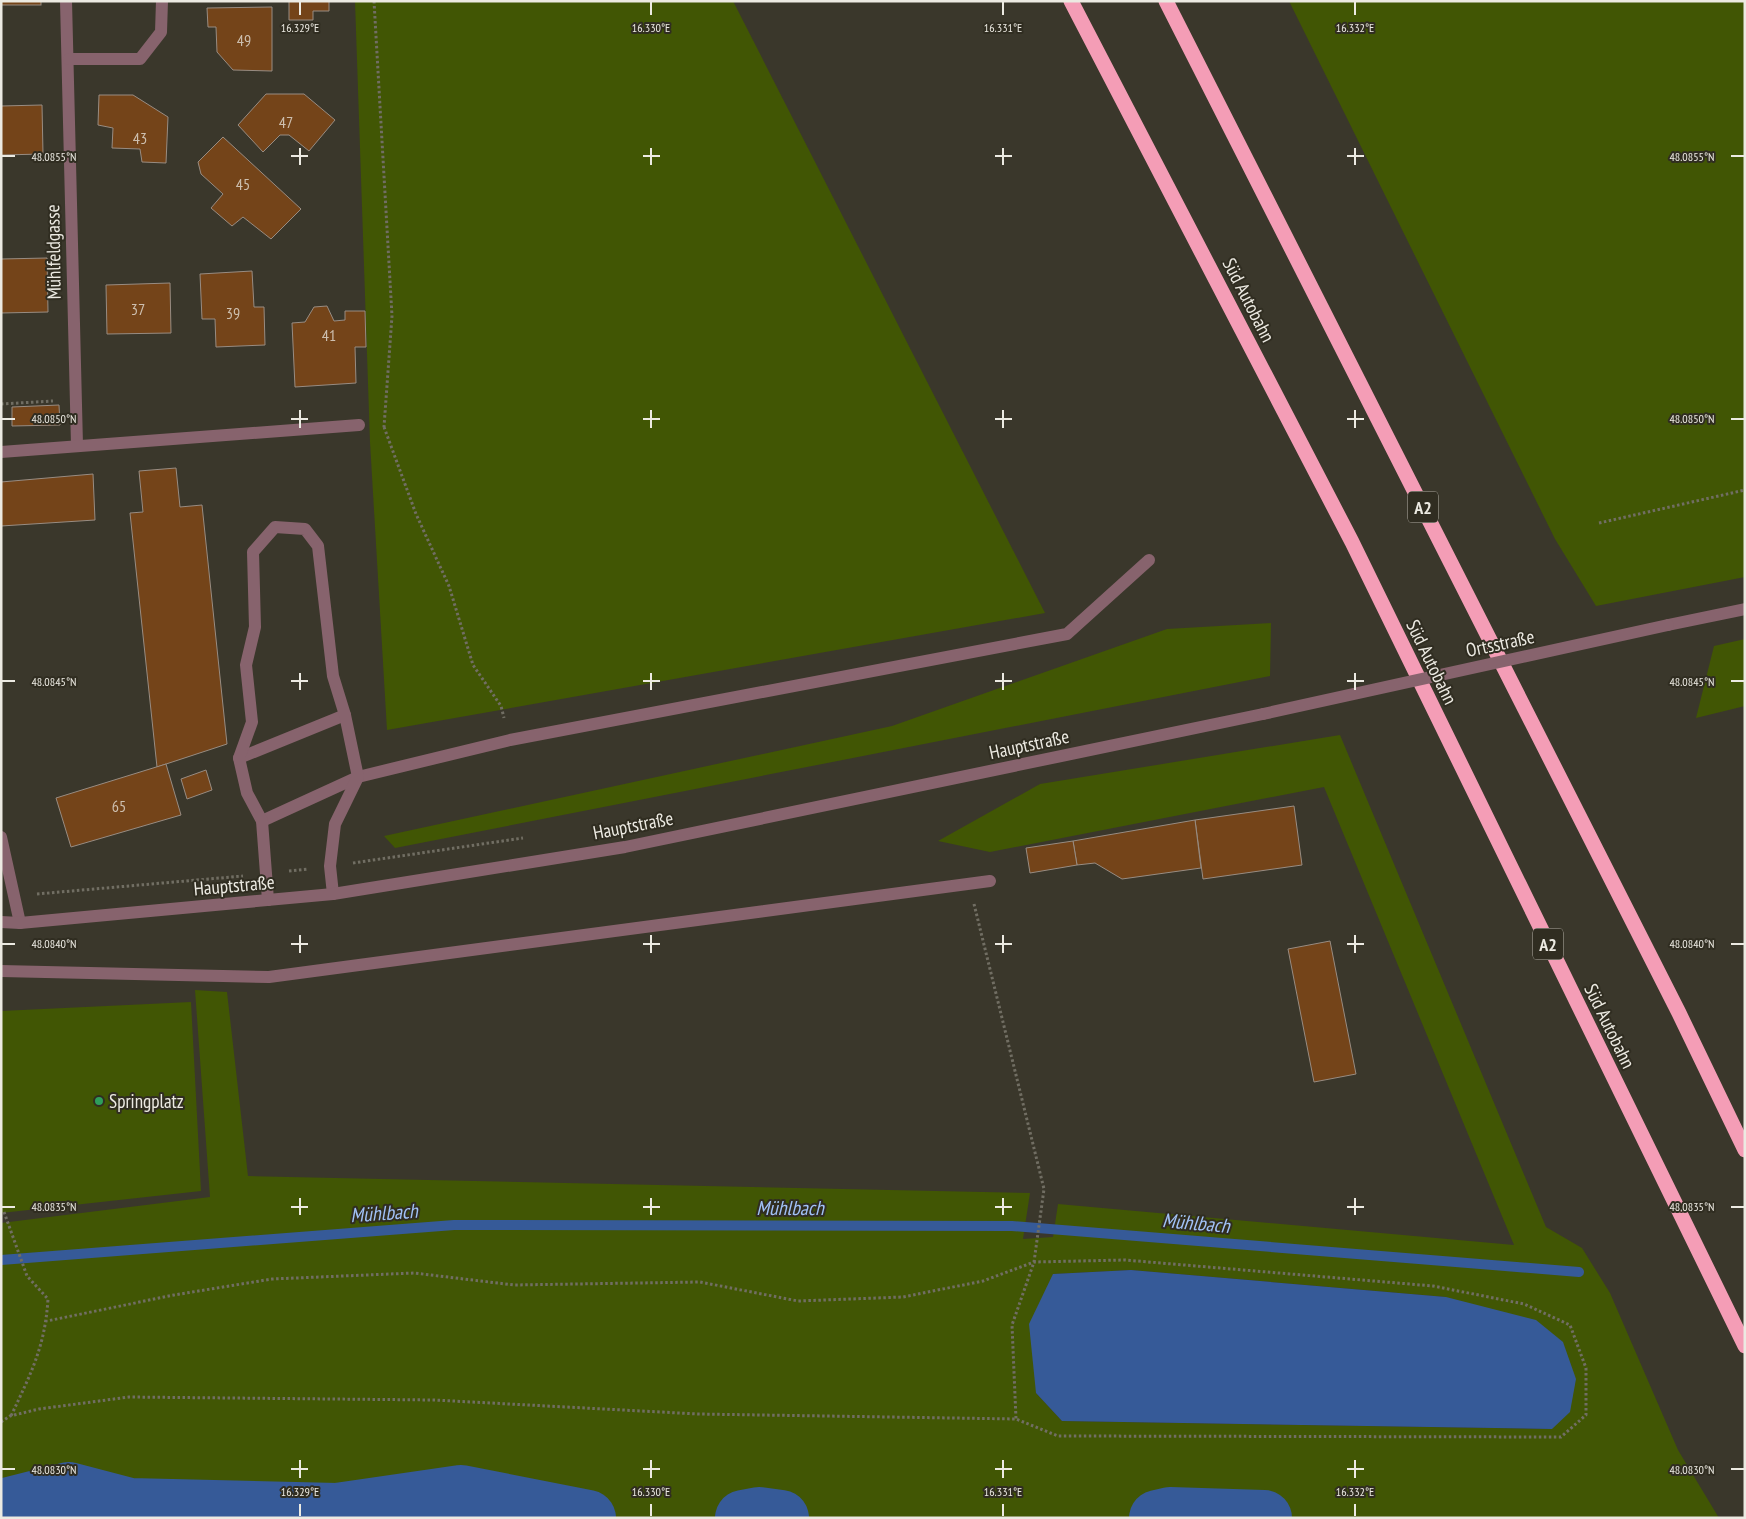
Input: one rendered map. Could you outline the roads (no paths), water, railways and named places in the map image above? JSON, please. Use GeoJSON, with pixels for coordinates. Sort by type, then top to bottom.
{"type":"FeatureCollection","features":[{"type":"Feature","properties":{"kind":"highway","name":"Süd Autobahn"},"geometry":{"type":"LineString","coordinates":[[1071,1],[1352,542],[1745,1346]]}},
{"type":"Feature","properties":{"kind":"highway","name":"A2"},"geometry":{"type":"LineString","coordinates":[[1166,1],[1679,1013],[1745,1150]]}},
{"type":"Feature","properties":{"kind":"street","name":"Mühlfeldgasse"},"geometry":{"type":"LineString","coordinates":[[66,1],[69,59],[76,445]]}},
{"type":"Feature","properties":{"kind":"street"},"geometry":{"type":"LineString","coordinates":[[69,59],[140,59],[161,32],[162,1]]}},
{"type":"Feature","properties":{"kind":"street"},"geometry":{"type":"LineString","coordinates":[[1,452],[359,425]]}},
{"type":"Feature","properties":{"kind":"street"},"geometry":{"type":"LineString","coordinates":[[268,900],[262,821],[247,793],[239,758],[252,722],[246,665],[255,627],[253,552],[275,526],[305,529],[318,546],[333,676],[345,714],[358,777],[335,824],[330,866],[333,894]]}},
{"type":"Feature","properties":{"kind":"street"},"geometry":{"type":"LineString","coordinates":[[262,821],[358,777],[510,740],[1067,634],[1149,560]]}},
{"type":"Feature","properties":{"kind":"street","name":"Ortsstraße"},"geometry":{"type":"LineString","coordinates":[[1263,714],[1745,609]]}},
{"type":"Feature","properties":{"kind":"street"},"geometry":{"type":"LineString","coordinates":[[239,758],[345,714]]}},
{"type":"Feature","properties":{"kind":"street","name":"Hauptstraße"},"geometry":{"type":"LineString","coordinates":[[1,922],[20,923],[333,894],[626,847],[1263,714]]}},
{"type":"Feature","properties":{"kind":"street"},"geometry":{"type":"LineString","coordinates":[[1,837],[20,923]]}},
{"type":"Feature","properties":{"kind":"street"},"geometry":{"type":"LineString","coordinates":[[1,971],[269,977],[990,881]]}},
{"type":"Feature","properties":{"kind":"water"},"geometry":{"type":"Polygon","coordinates":[[[1131,1270],[1446,1297],[1536,1320],[1563,1342],[1576,1379],[1570,1412],[1552,1429],[1062,1421],[1036,1393],[1029,1324],[1053,1274],[1131,1270]]]}},
{"type":"Feature","properties":{"kind":"waterway","name":"Mühlbach"},"geometry":{"type":"LineString","coordinates":[[1,1260],[454,1225],[1012,1226],[1579,1272]]}},
{"type":"Feature","properties":{"kind":"waterway"},"geometry":{"type":"LineString","coordinates":[[1,1507],[69,1490],[130,1506],[337,1511],[461,1493],[588,1518]]}},
{"type":"Feature","properties":{"kind":"waterway"},"geometry":{"type":"LineString","coordinates":[[743,1518],[759,1515],[781,1518]]}},
{"type":"Feature","properties":{"kind":"waterway"},"geometry":{"type":"LineString","coordinates":[[1157,1518],[1170,1515],[1264,1518]]}},
{"type":"Feature","properties":{"kind":"place","name":"Springplatz"},"geometry":{"type":"Point","coordinates":[99,1101]}}]}
